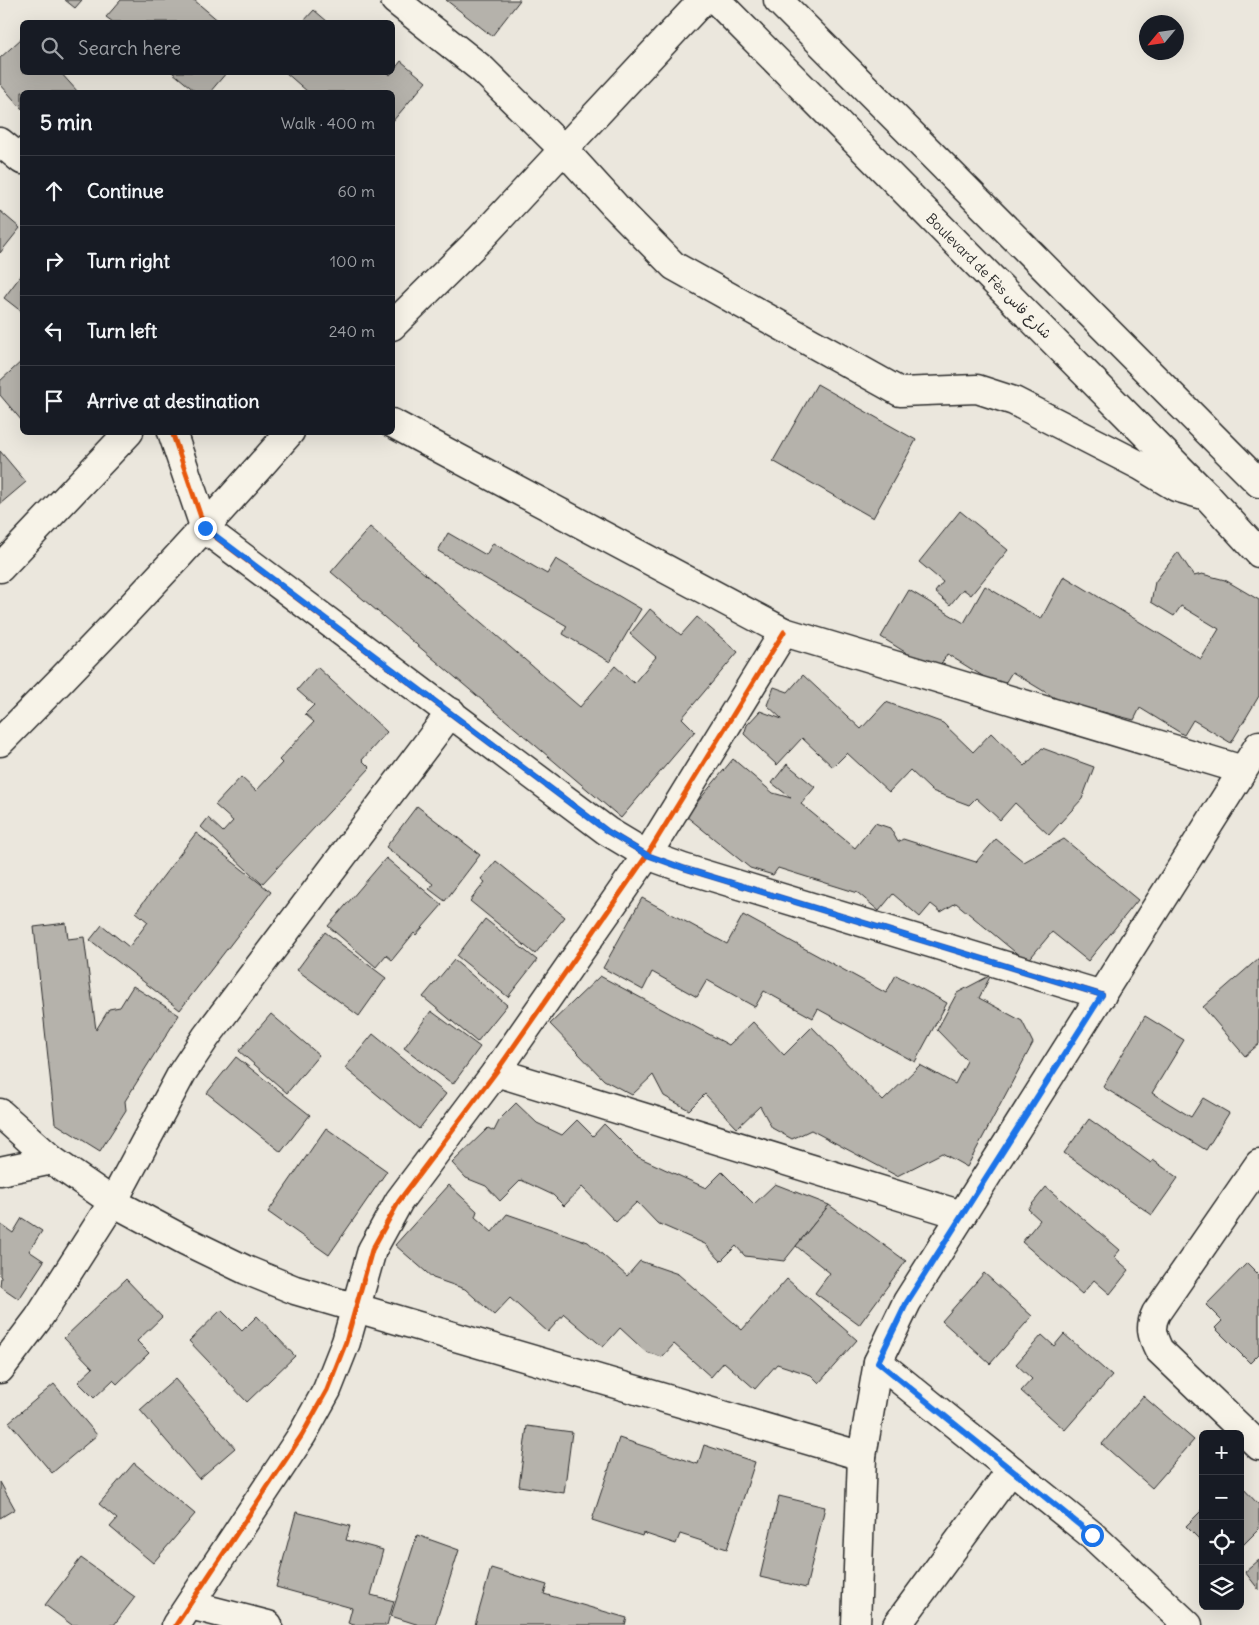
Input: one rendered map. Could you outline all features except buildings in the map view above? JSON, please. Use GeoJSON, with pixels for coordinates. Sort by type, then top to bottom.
{"type":"FeatureCollection","features":[{"type":"Feature","properties":{"kind":"street"},"geometry":{"type":"LineString","coordinates":[[395,0],[483,70],[564,150],[615,206],[674,266],[900,392],[978,389],[1014,401],[1141,466],[1176,487],[1207,496]]}},
{"type":"Feature","properties":{"kind":"street"},"geometry":{"type":"LineString","coordinates":[[395,323],[479,240],[703,0]]}},
{"type":"Feature","properties":{"kind":"street","name":"Boulevard de Fès شارع فاس"},"geometry":{"type":"LineString","coordinates":[[716,0],[1207,496],[1259,553]]}},
{"type":"Feature","properties":{"kind":"street"},"geometry":{"type":"LineString","coordinates":[[778,0],[1259,483]]}},
{"type":"Feature","properties":{"kind":"street"},"geometry":{"type":"LineString","coordinates":[[0,142],[20,158]]}},
{"type":"Feature","properties":{"kind":"street"},"geometry":{"type":"LineString","coordinates":[[395,425],[784,632],[1244,770]]}},
{"type":"Feature","properties":{"kind":"street"},"geometry":{"type":"LineString","coordinates":[[0,568],[126,435]]}},
{"type":"Feature","properties":{"kind":"street"},"geometry":{"type":"LineString","coordinates":[[173,435],[205,528],[607,831],[647,855],[683,868],[1102,995]]}},
{"type":"Feature","properties":{"kind":"street"},"geometry":{"type":"LineString","coordinates":[[0,742],[205,528],[287,435]]}},
{"type":"Feature","properties":{"kind":"street"},"geometry":{"type":"LineString","coordinates":[[268,1625],[183,1615],[302,1435],[327,1390],[346,1342],[372,1250],[399,1201],[496,1072],[647,855],[784,632]]}},
{"type":"Feature","properties":{"kind":"street"},"geometry":{"type":"LineString","coordinates":[[0,1369],[38,1319],[113,1202],[182,1074],[206,1037],[451,712]]}},
{"type":"Feature","properties":{"kind":"street"},"geometry":{"type":"LineString","coordinates":[[856,1625],[862,1456],[878,1362],[907,1302],[1259,745]]}},
{"type":"Feature","properties":{"kind":"street"},"geometry":{"type":"LineString","coordinates":[[496,1072],[962,1215]]}},
{"type":"Feature","properties":{"kind":"street"},"geometry":{"type":"LineString","coordinates":[[0,1113],[52,1160],[113,1202],[186,1241],[246,1270],[295,1290],[355,1306],[862,1456]]}},
{"type":"Feature","properties":{"kind":"street"},"geometry":{"type":"LineString","coordinates":[[0,1172],[52,1160]]}},
{"type":"Feature","properties":{"kind":"street"},"geometry":{"type":"LineString","coordinates":[[1259,1164],[1156,1313],[1151,1322],[1151,1332],[1159,1350],[1259,1446]]}},
{"type":"Feature","properties":{"kind":"street"},"geometry":{"type":"LineString","coordinates":[[878,1362],[1092,1535],[1188,1625]]}},
{"type":"Feature","properties":{"kind":"street"},"geometry":{"type":"LineString","coordinates":[[897,1625],[1011,1470]]}},
{"type":"Feature","properties":{"kind":"cycle path"},"geometry":{"type":"LineString","coordinates":[[173,435],[205,529],[607,831],[647,855],[683,868],[1102,995]]}},
{"type":"Feature","properties":{"kind":"cycle path"},"geometry":{"type":"LineString","coordinates":[[176,1625],[302,1435],[327,1390],[346,1342],[372,1250],[399,1201],[496,1072],[647,855],[784,632]]}},
{"type":"Feature","properties":{"kind":"route"},"geometry":{"type":"LineString","coordinates":[[205,528],[607,831],[647,855],[683,868],[1102,995],[907,1302],[878,1362],[1092,1535]]}}]}
